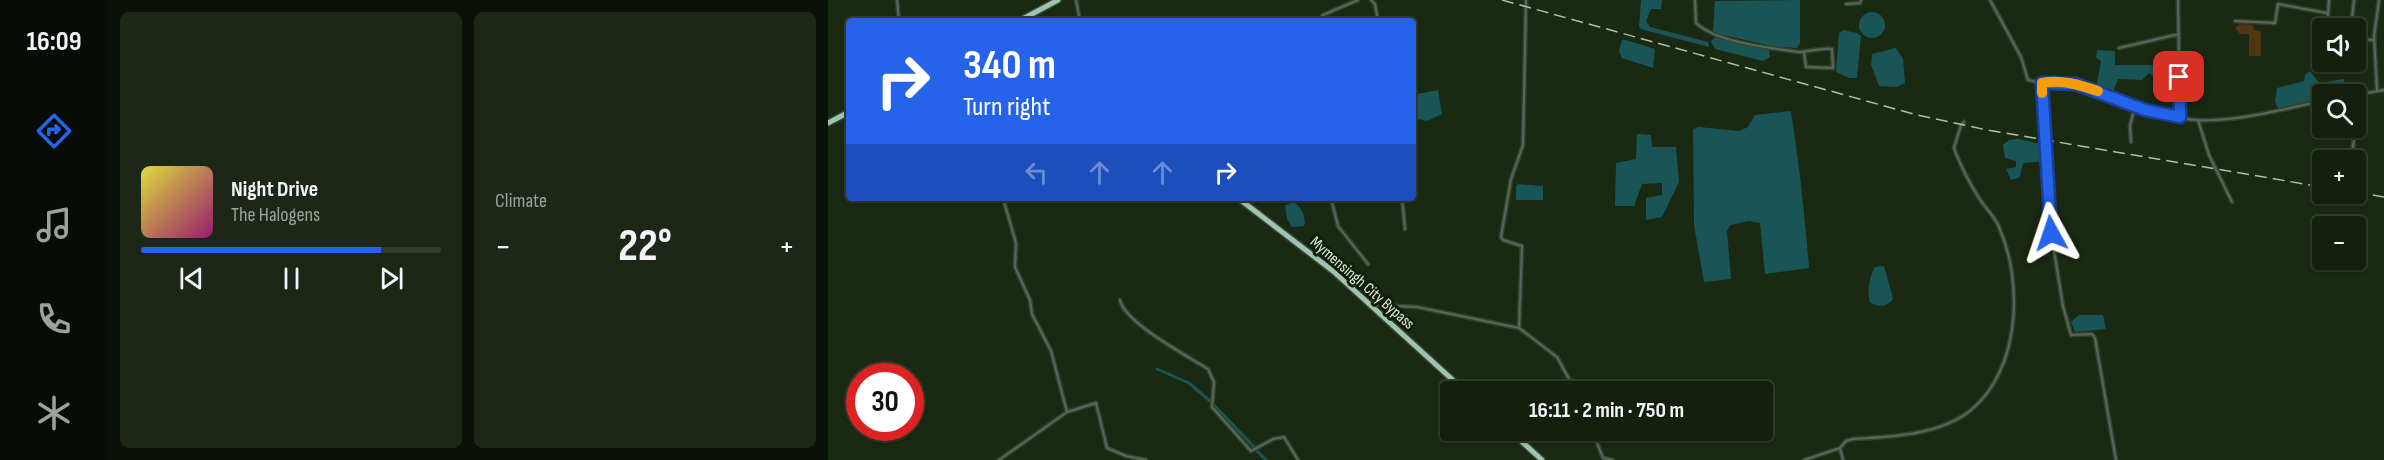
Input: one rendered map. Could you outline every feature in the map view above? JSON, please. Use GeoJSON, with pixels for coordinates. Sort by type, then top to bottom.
{"type":"FeatureCollection","features":[{"type":"Feature","properties":{"kind":"highway"},"geometry":{"type":"LineString","coordinates":[[1025,18],[1058,0]]}},
{"type":"Feature","properties":{"kind":"highway"},"geometry":{"type":"LineString","coordinates":[[828,123],[846,114]]}},
{"type":"Feature","properties":{"kind":"highway","name":"Mymensingh City Bypass"},"geometry":{"type":"LineString","coordinates":[[1242,201],[1333,271],[1454,381]]}},
{"type":"Feature","properties":{"kind":"highway"},"geometry":{"type":"LineString","coordinates":[[1521,441],[1542,460]]}},
{"type":"Feature","properties":{"kind":"street"},"geometry":{"type":"LineString","coordinates":[[897,0],[899,18]]}},
{"type":"Feature","properties":{"kind":"street"},"geometry":{"type":"LineString","coordinates":[[1076,0],[1079,18]]}},
{"type":"Feature","properties":{"kind":"street"},"geometry":{"type":"LineString","coordinates":[[1322,18],[1334,10],[1358,0]]}},
{"type":"Feature","properties":{"kind":"street"},"geometry":{"type":"LineString","coordinates":[[1371,0],[1375,4],[1377,18]]}},
{"type":"Feature","properties":{"kind":"street"},"geometry":{"type":"LineString","coordinates":[[1519,328],[1522,246],[1503,240],[1501,237],[1511,179],[1523,145],[1526,0]]}},
{"type":"Feature","properties":{"kind":"street"},"geometry":{"type":"LineString","coordinates":[[1695,0],[1696,23],[1711,33],[1769,49],[1804,52],[1832,49],[1833,68],[1806,67],[1804,52]]}},
{"type":"Feature","properties":{"kind":"street"},"geometry":{"type":"LineString","coordinates":[[1846,4],[1860,3],[1861,0]]}},
{"type":"Feature","properties":{"kind":"street"},"geometry":{"type":"LineString","coordinates":[[1990,0],[2021,57],[2028,80],[2042,83],[2076,84],[2135,105],[2198,120],[2280,110],[2312,103]]}},
{"type":"Feature","properties":{"kind":"street"},"geometry":{"type":"LineString","coordinates":[[2178,0],[2180,117]]}},
{"type":"Feature","properties":{"kind":"street"},"geometry":{"type":"LineString","coordinates":[[2327,18],[2329,0]]}},
{"type":"Feature","properties":{"kind":"street"},"geometry":{"type":"LineString","coordinates":[[2352,18],[2354,0]]}},
{"type":"Feature","properties":{"kind":"street"},"geometry":{"type":"LineString","coordinates":[[2377,90],[2374,40],[2379,0]]}},
{"type":"Feature","properties":{"kind":"street"},"geometry":{"type":"LineString","coordinates":[[2235,21],[2275,23],[2278,4],[2327,13]]}},
{"type":"Feature","properties":{"kind":"street"},"geometry":{"type":"LineString","coordinates":[[2119,48],[2179,34]]}},
{"type":"Feature","properties":{"kind":"street"},"geometry":{"type":"LineString","coordinates":[[2366,40],[2374,40]]}},
{"type":"Feature","properties":{"kind":"street"},"geometry":{"type":"LineString","coordinates":[[2042,83],[2048,138],[2048,213],[2063,306],[2071,335],[2092,333],[2095,338],[2116,460]]}},
{"type":"Feature","properties":{"kind":"street"},"geometry":{"type":"LineString","coordinates":[[2366,92],[2384,90]]}},
{"type":"Feature","properties":{"kind":"street"},"geometry":{"type":"LineString","coordinates":[[2131,142],[2130,126],[2135,105]]}},
{"type":"Feature","properties":{"kind":"street"},"geometry":{"type":"LineString","coordinates":[[2198,120],[2209,155],[2232,202]]}},
{"type":"Feature","properties":{"kind":"street"},"geometry":{"type":"LineString","coordinates":[[1804,460],[1840,448],[1846,441],[1934,429],[1970,412],[1982,400],[2005,359],[2012,330],[2014,278],[1999,227],[1974,189],[1954,148],[1961,124],[1964,122]]}},
{"type":"Feature","properties":{"kind":"street"},"geometry":{"type":"LineString","coordinates":[[1004,201],[1016,243],[1015,267],[1030,300],[1032,314],[1051,351],[1067,412]]}},
{"type":"Feature","properties":{"kind":"street"},"geometry":{"type":"LineString","coordinates":[[1332,201],[1338,226],[1368,264]]}},
{"type":"Feature","properties":{"kind":"street"},"geometry":{"type":"LineString","coordinates":[[1402,201],[1405,229]]}},
{"type":"Feature","properties":{"kind":"street"},"geometry":{"type":"LineString","coordinates":[[1120,300],[1121,307],[1133,320],[1208,369],[1214,382],[1212,407],[1251,451],[1273,438],[1284,437],[1298,460]]}},
{"type":"Feature","properties":{"kind":"street"},"geometry":{"type":"LineString","coordinates":[[1371,305],[1417,307],[1519,328],[1557,357],[1570,381]]}},
{"type":"Feature","properties":{"kind":"street"},"geometry":{"type":"LineString","coordinates":[[999,460],[1067,412],[1095,403],[1107,448],[1126,456],[1146,460]]}},
{"type":"Feature","properties":{"kind":"street"},"geometry":{"type":"LineString","coordinates":[[1596,441],[1603,458],[1610,457],[1613,460]]}},
{"type":"Feature","properties":{"kind":"street"},"geometry":{"type":"LineString","coordinates":[[1840,448],[1843,460]]}},
{"type":"Feature","properties":{"kind":"shaded area"},"geometry":{"type":"Polygon","coordinates":[[[2240,24],[2253,25],[2254,30],[2261,31],[2261,56],[2249,56],[2249,34],[2240,34],[2235,28],[2240,24]]]}},
{"type":"Feature","properties":{"kind":"water"},"geometry":{"type":"Polygon","coordinates":[[[1641,0],[1662,0],[1661,9],[1651,9],[1646,21],[1650,27],[1708,42],[1709,47],[1641,29],[1639,26],[1641,0]]]}},
{"type":"Feature","properties":{"kind":"water"},"geometry":{"type":"Polygon","coordinates":[[[1800,0],[1800,43],[1797,48],[1776,47],[1715,33],[1713,30],[1715,1],[1800,0]]]}},
{"type":"Feature","properties":{"kind":"water"},"geometry":{"type":"Polygon","coordinates":[[[1872,12],[1881,16],[1885,25],[1881,34],[1872,38],[1863,34],[1859,25],[1863,16],[1872,12]]]}},
{"type":"Feature","properties":{"kind":"water"},"geometry":{"type":"Polygon","coordinates":[[[1843,30],[1861,36],[1857,78],[1849,78],[1836,72],[1839,33],[1843,30]]]}},
{"type":"Feature","properties":{"kind":"water"},"geometry":{"type":"Polygon","coordinates":[[[1716,37],[1769,50],[1770,57],[1763,61],[1715,49],[1711,41],[1716,37]]]}},
{"type":"Feature","properties":{"kind":"water"},"geometry":{"type":"Polygon","coordinates":[[[1622,40],[1655,49],[1653,68],[1622,58],[1619,51],[1622,40]]]}},
{"type":"Feature","properties":{"kind":"water"},"geometry":{"type":"Polygon","coordinates":[[[1896,48],[1903,59],[1905,83],[1897,87],[1879,86],[1871,65],[1872,54],[1896,48]]]}},
{"type":"Feature","properties":{"kind":"water"},"geometry":{"type":"Polygon","coordinates":[[[2097,50],[2115,51],[2115,65],[2158,65],[2160,67],[2176,62],[2176,77],[2162,80],[2160,83],[2149,73],[2142,80],[2118,79],[2112,94],[2096,89],[2101,61],[2096,58],[2097,50]]]}},
{"type":"Feature","properties":{"kind":"water"},"geometry":{"type":"Polygon","coordinates":[[[2310,71],[2319,83],[2344,79],[2345,84],[2312,84],[2312,103],[2278,108],[2275,102],[2277,88],[2304,81],[2305,75],[2310,71]]]}},
{"type":"Feature","properties":{"kind":"water"},"geometry":{"type":"Polygon","coordinates":[[[1438,90],[1442,114],[1427,121],[1418,119],[1416,94],[1438,90]]]}},
{"type":"Feature","properties":{"kind":"water"},"geometry":{"type":"Polygon","coordinates":[[[1791,111],[1802,190],[1809,268],[1765,274],[1760,223],[1749,221],[1730,225],[1727,231],[1731,279],[1704,282],[1694,225],[1693,129],[1699,127],[1739,131],[1748,127],[1755,115],[1791,111]]]}},
{"type":"Feature","properties":{"kind":"water"},"geometry":{"type":"Polygon","coordinates":[[[1637,134],[1651,135],[1652,147],[1676,147],[1679,182],[1662,217],[1646,220],[1646,198],[1662,195],[1662,183],[1642,184],[1634,206],[1615,206],[1616,163],[1636,159],[1637,134]]]}},
{"type":"Feature","properties":{"kind":"water"},"geometry":{"type":"Polygon","coordinates":[[[2018,139],[2045,145],[2045,161],[2023,163],[2020,177],[2011,180],[2006,169],[2016,167],[2016,161],[2005,158],[2003,145],[2009,140],[2018,139]]]}},
{"type":"Feature","properties":{"kind":"water"},"geometry":{"type":"Polygon","coordinates":[[[1518,184],[1543,186],[1543,200],[1516,200],[1518,184]]]}},
{"type":"Feature","properties":{"kind":"water"},"geometry":{"type":"Polygon","coordinates":[[[1294,202],[1303,213],[1304,226],[1292,227],[1287,219],[1285,205],[1294,202]]]}},
{"type":"Feature","properties":{"kind":"water"},"geometry":{"type":"Polygon","coordinates":[[[1884,266],[1893,298],[1886,305],[1879,306],[1870,302],[1869,284],[1875,267],[1884,266]]]}},
{"type":"Feature","properties":{"kind":"water"},"geometry":{"type":"Polygon","coordinates":[[[2079,315],[2103,315],[2106,329],[2075,332],[2071,322],[2079,315]]]}},
{"type":"Feature","properties":{"kind":"waterway"},"geometry":{"type":"LineString","coordinates":[[1157,369],[1189,383],[1210,401]]}},
{"type":"Feature","properties":{"kind":"waterway"},"geometry":{"type":"LineString","coordinates":[[1211,402],[1257,450]]}},
{"type":"Feature","properties":{"kind":"waterway"},"geometry":{"type":"LineString","coordinates":[[1257,451],[1266,460]]}},
{"type":"Feature","properties":{"kind":"railway"},"geometry":{"type":"LineString","coordinates":[[1502,0],[1917,115],[1987,130],[2312,185]]}},
{"type":"Feature","properties":{"kind":"railway"},"geometry":{"type":"LineString","coordinates":[[2366,194],[2384,197]]}},
{"type":"Feature","properties":{"kind":"slow traffic"},"geometry":{"type":"LineString","coordinates":[[2042,93],[2042,83],[2049,81],[2076,84],[2098,91]]}},
{"type":"Feature","properties":{"kind":"route"},"geometry":{"type":"LineString","coordinates":[[2051,233],[2048,213],[2048,138],[2043,109],[2042,83],[2049,81],[2076,84],[2145,110],[2180,117],[2179,77]]}}]}
